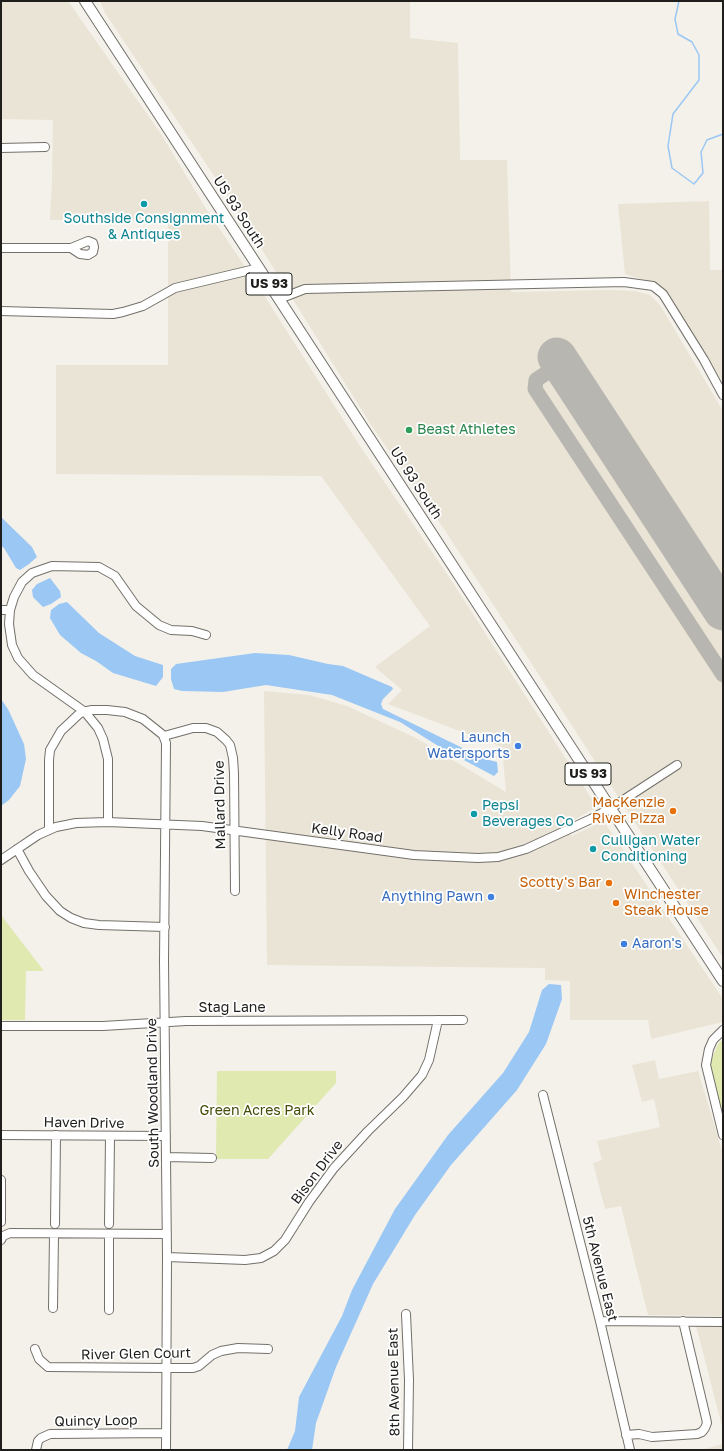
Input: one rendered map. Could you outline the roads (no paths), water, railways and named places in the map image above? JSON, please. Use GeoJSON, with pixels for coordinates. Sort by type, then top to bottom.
{"type":"FeatureCollection","features":[{"type":"Feature","properties":{"kind":"main road","name":"US 93 South"},"geometry":{"type":"LineString","coordinates":[[84,1],[723,981]]}},
{"type":"Feature","properties":{"kind":"street"},"geometry":{"type":"LineString","coordinates":[[1,148],[45,147]]}},
{"type":"Feature","properties":{"kind":"street"},"geometry":{"type":"LineString","coordinates":[[1,248],[71,248]]}},
{"type":"Feature","properties":{"kind":"street"},"geometry":{"type":"LineString","coordinates":[[1,311],[113,314],[143,306],[167,291],[190,283],[259,268]]}},
{"type":"Feature","properties":{"kind":"street"},"geometry":{"type":"LineString","coordinates":[[279,299],[305,289],[624,282],[653,286],[663,294],[704,360],[723,395]]}},
{"type":"Feature","properties":{"kind":"street"},"geometry":{"type":"LineString","coordinates":[[108,822],[107,752],[98,728],[85,712],[33,675],[18,658],[12,645],[9,624],[10,610],[14,596],[22,582],[32,573],[52,566],[99,567],[115,576],[136,606],[159,626],[171,630],[192,630],[206,635]]}},
{"type":"Feature","properties":{"kind":"street"},"geometry":{"type":"LineString","coordinates":[[1,610],[10,610]]}},
{"type":"Feature","properties":{"kind":"street"},"geometry":{"type":"LineString","coordinates":[[49,830],[50,750],[61,731],[78,715],[85,712],[107,710],[131,714],[148,723],[164,736]]}},
{"type":"Feature","properties":{"kind":"street","name":"Mallard Drive"},"geometry":{"type":"LineString","coordinates":[[164,736],[193,728],[206,728],[217,732],[226,740],[232,752],[234,773],[235,891]]}},
{"type":"Feature","properties":{"kind":"street","name":"South Woodland Drive"},"geometry":{"type":"LineString","coordinates":[[164,736],[166,743],[166,1450]]}},
{"type":"Feature","properties":{"kind":"street","name":"Kelly Road"},"geometry":{"type":"LineString","coordinates":[[1,860],[38,835],[49,830],[66,824],[108,822],[202,826],[414,855],[488,858],[508,855],[526,849],[611,808],[676,765]]}},
{"type":"Feature","properties":{"kind":"street"},"geometry":{"type":"LineString","coordinates":[[17,849],[29,871],[46,896],[60,911],[71,918],[92,925],[165,927]]}},
{"type":"Feature","properties":{"kind":"street","name":"Bison Drive"},"geometry":{"type":"LineString","coordinates":[[167,1257],[245,1260],[261,1258],[274,1251],[285,1240],[309,1202],[334,1168],[363,1136],[403,1097],[422,1075],[429,1060],[438,1020]]}},
{"type":"Feature","properties":{"kind":"street","name":"Stag Lane"},"geometry":{"type":"LineString","coordinates":[[1,1026],[96,1027],[186,1021],[464,1020]]}},
{"type":"Feature","properties":{"kind":"street"},"geometry":{"type":"LineString","coordinates":[[723,1030],[713,1040],[709,1049],[706,1065],[723,1135]]}},
{"type":"Feature","properties":{"kind":"street","name":"5th Avenue East"},"geometry":{"type":"LineString","coordinates":[[543,1095],[600,1321],[630,1450]]}},
{"type":"Feature","properties":{"kind":"street","name":"Haven Drive"},"geometry":{"type":"LineString","coordinates":[[1,1135],[166,1136]]}},
{"type":"Feature","properties":{"kind":"street"},"geometry":{"type":"LineString","coordinates":[[54,1224],[56,1135]]}},
{"type":"Feature","properties":{"kind":"street"},"geometry":{"type":"LineString","coordinates":[[109,1224],[110,1136]]}},
{"type":"Feature","properties":{"kind":"street"},"geometry":{"type":"LineString","coordinates":[[167,1157],[212,1158]]}},
{"type":"Feature","properties":{"kind":"street"},"geometry":{"type":"LineString","coordinates":[[1,1180],[1,1222]]}},
{"type":"Feature","properties":{"kind":"street"},"geometry":{"type":"LineString","coordinates":[[1,1240],[3,1236],[10,1233],[167,1234]]}},
{"type":"Feature","properties":{"kind":"street"},"geometry":{"type":"LineString","coordinates":[[53,1308],[54,1234]]}},
{"type":"Feature","properties":{"kind":"street"},"geometry":{"type":"LineString","coordinates":[[109,1234],[109,1310]]}},
{"type":"Feature","properties":{"kind":"street","name":"8th Avenue East"},"geometry":{"type":"LineString","coordinates":[[406,1314],[409,1380],[408,1450]]}},
{"type":"Feature","properties":{"kind":"street"},"geometry":{"type":"LineString","coordinates":[[600,1321],[723,1322]]}},
{"type":"Feature","properties":{"kind":"street"},"geometry":{"type":"LineString","coordinates":[[626,1435],[639,1434],[652,1437],[697,1434],[702,1432],[705,1428],[707,1423],[706,1418],[682,1321]]}},
{"type":"Feature","properties":{"kind":"street","name":"River Glen Court"},"geometry":{"type":"LineString","coordinates":[[35,1349],[39,1359],[48,1368],[193,1368],[212,1355],[221,1351],[238,1348],[268,1349]]}},
{"type":"Feature","properties":{"kind":"street","name":"Quincy Loop"},"geometry":{"type":"LineString","coordinates":[[36,1450],[38,1441],[50,1434],[166,1433]]}},
{"type":"Feature","properties":{"kind":"water"},"geometry":{"type":"Polygon","coordinates":[[[1,517],[32,547],[37,557],[20,570],[16,568],[4,548],[1,546],[1,517]]]}},
{"type":"Feature","properties":{"kind":"water"},"geometry":{"type":"Polygon","coordinates":[[[50,578],[60,591],[61,597],[51,604],[43,607],[33,597],[32,590],[37,584],[50,578]]]}},
{"type":"Feature","properties":{"kind":"water"},"geometry":{"type":"Polygon","coordinates":[[[67,602],[99,633],[135,656],[163,665],[163,677],[156,686],[113,673],[81,653],[60,635],[50,618],[51,610],[59,604],[67,602]]]}},
{"type":"Feature","properties":{"kind":"water"},"geometry":{"type":"Polygon","coordinates":[[[255,653],[289,655],[343,666],[392,687],[393,689],[383,699],[381,704],[383,709],[485,759],[497,762],[498,772],[494,776],[443,749],[400,722],[332,695],[266,685],[223,692],[182,691],[174,689],[171,679],[171,669],[176,664],[255,653]]]}},
{"type":"Feature","properties":{"kind":"water"},"geometry":{"type":"Polygon","coordinates":[[[1,699],[8,709],[24,744],[26,759],[20,786],[9,800],[1,806],[1,699]]]}},
{"type":"Feature","properties":{"kind":"water"},"geometry":{"type":"Polygon","coordinates":[[[549,984],[561,985],[562,999],[546,1044],[517,1090],[451,1165],[415,1215],[373,1284],[336,1367],[316,1423],[312,1450],[287,1450],[295,1431],[299,1397],[342,1316],[352,1290],[395,1209],[448,1135],[503,1073],[529,1032],[542,990],[549,984]]]}},
{"type":"Feature","properties":{"kind":"waterway"},"geometry":{"type":"LineString","coordinates":[[679,1],[675,19],[678,34],[692,42],[699,55],[699,80],[673,114],[668,146],[672,168],[694,184],[703,173],[701,152],[707,140],[723,134]]}},
{"type":"Feature","properties":{"kind":"place","name":"Southside Consignment & Antiques"},"geometry":{"type":"Point","coordinates":[144,204]}},
{"type":"Feature","properties":{"kind":"place","name":"Beast Athletes"},"geometry":{"type":"Point","coordinates":[409,430]}},
{"type":"Feature","properties":{"kind":"place","name":"Launch Watersports"},"geometry":{"type":"Point","coordinates":[518,746]}},
{"type":"Feature","properties":{"kind":"place","name":"MacKenzie River Pizza"},"geometry":{"type":"Point","coordinates":[673,811]}},
{"type":"Feature","properties":{"kind":"place","name":"Pepsi Beverages Co"},"geometry":{"type":"Point","coordinates":[474,814]}},
{"type":"Feature","properties":{"kind":"place","name":"Culligan Water Conditioning"},"geometry":{"type":"Point","coordinates":[593,849]}},
{"type":"Feature","properties":{"kind":"place","name":"Scotty's Bar"},"geometry":{"type":"Point","coordinates":[609,883]}},
{"type":"Feature","properties":{"kind":"place","name":"Anything Pawn"},"geometry":{"type":"Point","coordinates":[491,897]}},
{"type":"Feature","properties":{"kind":"place","name":"Winchester Steak House"},"geometry":{"type":"Point","coordinates":[616,903]}},
{"type":"Feature","properties":{"kind":"place","name":"Aaron's"},"geometry":{"type":"Point","coordinates":[624,944]}},
{"type":"Feature","properties":{"kind":"park label","name":"Green Acres Park"},"geometry":{"type":"Point","coordinates":[257,1111]}}]}
